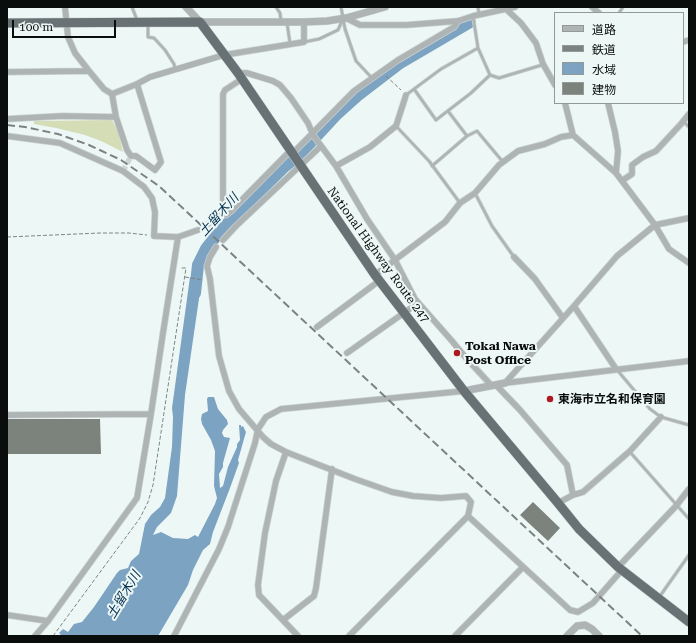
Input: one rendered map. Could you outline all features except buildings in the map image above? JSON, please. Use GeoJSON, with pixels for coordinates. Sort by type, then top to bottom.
{"type":"FeatureCollection","features":[{"type":"Feature","properties":{"kind":"highway"},"geometry":{"type":"LineString","coordinates":[[7,23],[66,24],[200,22]]}},
{"type":"Feature","properties":{"kind":"highway","name":"National Highway Route 247"},"geometry":{"type":"LineString","coordinates":[[200,22],[240,76],[377,278],[464,391],[579,529],[620,568],[689,622]]}},
{"type":"Feature","properties":{"kind":"street"},"geometry":{"type":"LineString","coordinates":[[65,7],[68,37],[75,53],[89,72],[104,89],[112,94],[116,117],[127,150],[131,156],[136,156],[155,170],[161,162],[137,84]]}},
{"type":"Feature","properties":{"kind":"street"},"geometry":{"type":"LineString","coordinates":[[186,7],[200,22],[304,22],[345,18],[385,7]]}},
{"type":"Feature","properties":{"kind":"street"},"geometry":{"type":"LineString","coordinates":[[345,18],[360,25],[406,25],[458,21],[476,15],[507,10],[515,7]]}},
{"type":"Feature","properties":{"kind":"street"},"geometry":{"type":"LineString","coordinates":[[507,10],[521,23],[536,42],[543,64],[554,83]]}},
{"type":"Feature","properties":{"kind":"street"},"geometry":{"type":"LineString","coordinates":[[221,213],[226,214],[231,211],[292,152],[313,135],[349,96],[398,60],[454,27],[458,21]]}},
{"type":"Feature","properties":{"kind":"street"},"geometry":{"type":"LineString","coordinates":[[112,94],[150,77],[224,55],[304,42],[304,22]]}},
{"type":"Feature","properties":{"kind":"street"},"geometry":{"type":"LineString","coordinates":[[7,72],[89,72]]}},
{"type":"Feature","properties":{"kind":"street"},"geometry":{"type":"LineString","coordinates":[[206,226],[221,213],[223,206],[223,94],[225,90],[240,76],[254,75],[273,81],[280,85],[291,98],[308,123],[313,135],[336,166],[367,219],[395,260],[414,298],[452,340],[466,358],[520,410],[567,465],[573,495]]}},
{"type":"Feature","properties":{"kind":"street"},"geometry":{"type":"LineString","coordinates":[[336,166],[370,147],[396,126],[406,95]]}},
{"type":"Feature","properties":{"kind":"street"},"geometry":{"type":"LineString","coordinates":[[565,104],[573,135],[623,180],[635,199],[655,225],[669,249],[689,263]]}},
{"type":"Feature","properties":{"kind":"street"},"geometry":{"type":"LineString","coordinates":[[608,104],[618,151],[616,173]]}},
{"type":"Feature","properties":{"kind":"street"},"geometry":{"type":"LineString","coordinates":[[623,180],[632,174],[632,165],[656,151],[689,114]]}},
{"type":"Feature","properties":{"kind":"street"},"geometry":{"type":"LineString","coordinates":[[7,119],[62,116],[116,117]]}},
{"type":"Feature","properties":{"kind":"street"},"geometry":{"type":"LineString","coordinates":[[318,327],[377,278],[395,260],[445,222],[460,203],[475,193],[499,165],[518,151],[545,144],[560,137],[573,135]]}},
{"type":"Feature","properties":{"kind":"street"},"geometry":{"type":"LineString","coordinates":[[7,136],[60,143],[123,171],[144,187],[152,198],[155,212],[154,236],[178,237],[198,230]]}},
{"type":"Feature","properties":{"kind":"street"},"geometry":{"type":"LineString","coordinates":[[223,240],[320,145]]}},
{"type":"Feature","properties":{"kind":"street"},"geometry":{"type":"LineString","coordinates":[[505,384],[617,256],[655,225],[689,218]]}},
{"type":"Feature","properties":{"kind":"street"},"geometry":{"type":"LineString","coordinates":[[35,636],[48,621],[137,498],[178,237]]}},
{"type":"Feature","properties":{"kind":"street"},"geometry":{"type":"LineString","coordinates":[[216,247],[207,266],[220,356],[229,391],[239,409],[258,429],[263,437],[271,444],[286,452],[392,492],[413,496],[441,498],[466,496],[471,502],[468,516],[349,636]]}},
{"type":"Feature","properties":{"kind":"street"},"geometry":{"type":"LineString","coordinates":[[514,258],[535,279],[563,318]]}},
{"type":"Feature","properties":{"kind":"street"},"geometry":{"type":"LineString","coordinates":[[347,353],[418,303]]}},
{"type":"Feature","properties":{"kind":"street"},"geometry":{"type":"LineString","coordinates":[[574,306],[616,369]]}},
{"type":"Feature","properties":{"kind":"street"},"geometry":{"type":"LineString","coordinates":[[174,636],[219,549],[255,443],[258,429],[266,417],[281,409],[464,391],[494,385],[689,360]]}},
{"type":"Feature","properties":{"kind":"street"},"geometry":{"type":"LineString","coordinates":[[7,416],[151,414]]}},
{"type":"Feature","properties":{"kind":"street"},"geometry":{"type":"LineString","coordinates":[[558,503],[573,495],[583,492],[630,451],[661,417]]}},
{"type":"Feature","properties":{"kind":"street"},"geometry":{"type":"LineString","coordinates":[[286,452],[276,481],[265,533],[258,585],[259,595],[298,636]]}},
{"type":"Feature","properties":{"kind":"street"},"geometry":{"type":"LineString","coordinates":[[283,620],[314,596],[332,470]]}},
{"type":"Feature","properties":{"kind":"street"},"geometry":{"type":"LineString","coordinates":[[468,516],[570,610],[578,612],[593,603],[620,568],[676,506],[689,489]]}},
{"type":"Feature","properties":{"kind":"street"},"geometry":{"type":"LineString","coordinates":[[455,636],[523,567]]}},
{"type":"Feature","properties":{"kind":"street"},"geometry":{"type":"LineString","coordinates":[[7,615],[48,621]]}},
{"type":"Feature","properties":{"kind":"street"},"geometry":{"type":"LineString","coordinates":[[567,636],[578,626],[585,625],[599,636]]}},
{"type":"Feature","properties":{"kind":"lane"},"geometry":{"type":"LineString","coordinates":[[132,7],[137,18],[137,23]]}},
{"type":"Feature","properties":{"kind":"lane"},"geometry":{"type":"LineString","coordinates":[[276,7],[284,22],[290,44]]}},
{"type":"Feature","properties":{"kind":"lane"},"geometry":{"type":"LineString","coordinates":[[342,7],[345,18],[345,29],[356,61],[370,74],[372,78]]}},
{"type":"Feature","properties":{"kind":"lane"},"geometry":{"type":"LineString","coordinates":[[478,7],[476,15],[478,48],[490,75],[499,78],[543,64]]}},
{"type":"Feature","properties":{"kind":"lane"},"geometry":{"type":"LineString","coordinates":[[304,42],[319,39],[338,30],[345,18]]}},
{"type":"Feature","properties":{"kind":"lane"},"geometry":{"type":"LineString","coordinates":[[148,23],[148,37],[154,38],[165,50],[174,64],[175,69]]}},
{"type":"Feature","properties":{"kind":"lane"},"geometry":{"type":"LineString","coordinates":[[406,95],[441,69],[478,48]]}},
{"type":"Feature","properties":{"kind":"lane"},"geometry":{"type":"LineString","coordinates":[[414,89],[436,120],[471,93],[490,75]]}},
{"type":"Feature","properties":{"kind":"lane"},"geometry":{"type":"LineString","coordinates":[[448,111],[467,136]]}},
{"type":"Feature","properties":{"kind":"lane"},"geometry":{"type":"LineString","coordinates":[[684,121],[689,127]]}},
{"type":"Feature","properties":{"kind":"lane"},"geometry":{"type":"LineString","coordinates":[[396,126],[432,166],[460,203]]}},
{"type":"Feature","properties":{"kind":"lane"},"geometry":{"type":"LineString","coordinates":[[432,166],[467,136],[478,131],[504,162]]}},
{"type":"Feature","properties":{"kind":"lane"},"geometry":{"type":"LineString","coordinates":[[475,193],[492,226],[514,258]]}},
{"type":"Feature","properties":{"kind":"lane"},"geometry":{"type":"LineString","coordinates":[[616,369],[650,409],[661,417],[689,425]]}},
{"type":"Feature","properties":{"kind":"lane"},"geometry":{"type":"LineString","coordinates":[[630,451],[676,506],[689,519]]}},
{"type":"Feature","properties":{"kind":"lane"},"geometry":{"type":"LineString","coordinates":[[658,598],[689,555]]}},
{"type":"Feature","properties":{"kind":"path"},"geometry":{"type":"LineString","coordinates":[[387,78],[406,95]]}},
{"type":"Feature","properties":{"kind":"path"},"geometry":{"type":"LineString","coordinates":[[7,237],[100,233],[129,233],[154,236]]}},
{"type":"Feature","properties":{"kind":"path"},"geometry":{"type":"LineString","coordinates":[[184,278],[204,280],[210,279]]}},
{"type":"Feature","properties":{"kind":"green space"},"geometry":{"type":"Polygon","coordinates":[[[112,120],[118,131],[123,152],[85,135],[34,124],[34,121],[112,120]]]}},
{"type":"Feature","properties":{"kind":"water"},"geometry":{"type":"Polygon","coordinates":[[[190,277],[202,278],[185,395],[177,496],[171,513],[157,527],[153,535],[161,532],[173,538],[188,539],[195,535],[198,537],[215,504],[217,498],[214,486],[215,451],[201,419],[202,414],[208,411],[208,397],[214,397],[218,409],[227,420],[228,424],[222,433],[224,437],[230,438],[223,467],[219,474],[220,488],[223,486],[228,467],[240,440],[239,425],[241,425],[246,432],[238,460],[239,463],[213,532],[210,544],[203,550],[193,570],[188,585],[158,636],[62,636],[59,633],[63,629],[68,632],[74,624],[82,622],[117,573],[120,570],[128,568],[131,561],[139,554],[145,524],[151,515],[160,507],[165,498],[172,447],[172,408],[190,277]]]}},
{"type":"Feature","properties":{"kind":"waterway","name":"土留木川"},"geometry":{"type":"LineString","coordinates":[[195,293],[198,265],[206,249],[219,232],[284,167],[299,155],[337,114],[357,96],[400,63],[470,22]]}},
{"type":"Feature","properties":{"kind":"tunnel"},"geometry":{"type":"LineString","coordinates":[[123,171],[131,156]]}},
{"type":"Feature","properties":{"kind":"railway"},"geometry":{"type":"LineString","coordinates":[[7,125],[58,134],[89,145],[121,160],[159,186],[642,636]]}},
{"type":"Feature","properties":{"kind":"place","name":"Tokai Nawa Post Office"},"geometry":{"type":"Point","coordinates":[457,353]}},
{"type":"Feature","properties":{"kind":"place","name":"東海市立名和保育園"},"geometry":{"type":"Point","coordinates":[550,399]}}]}
